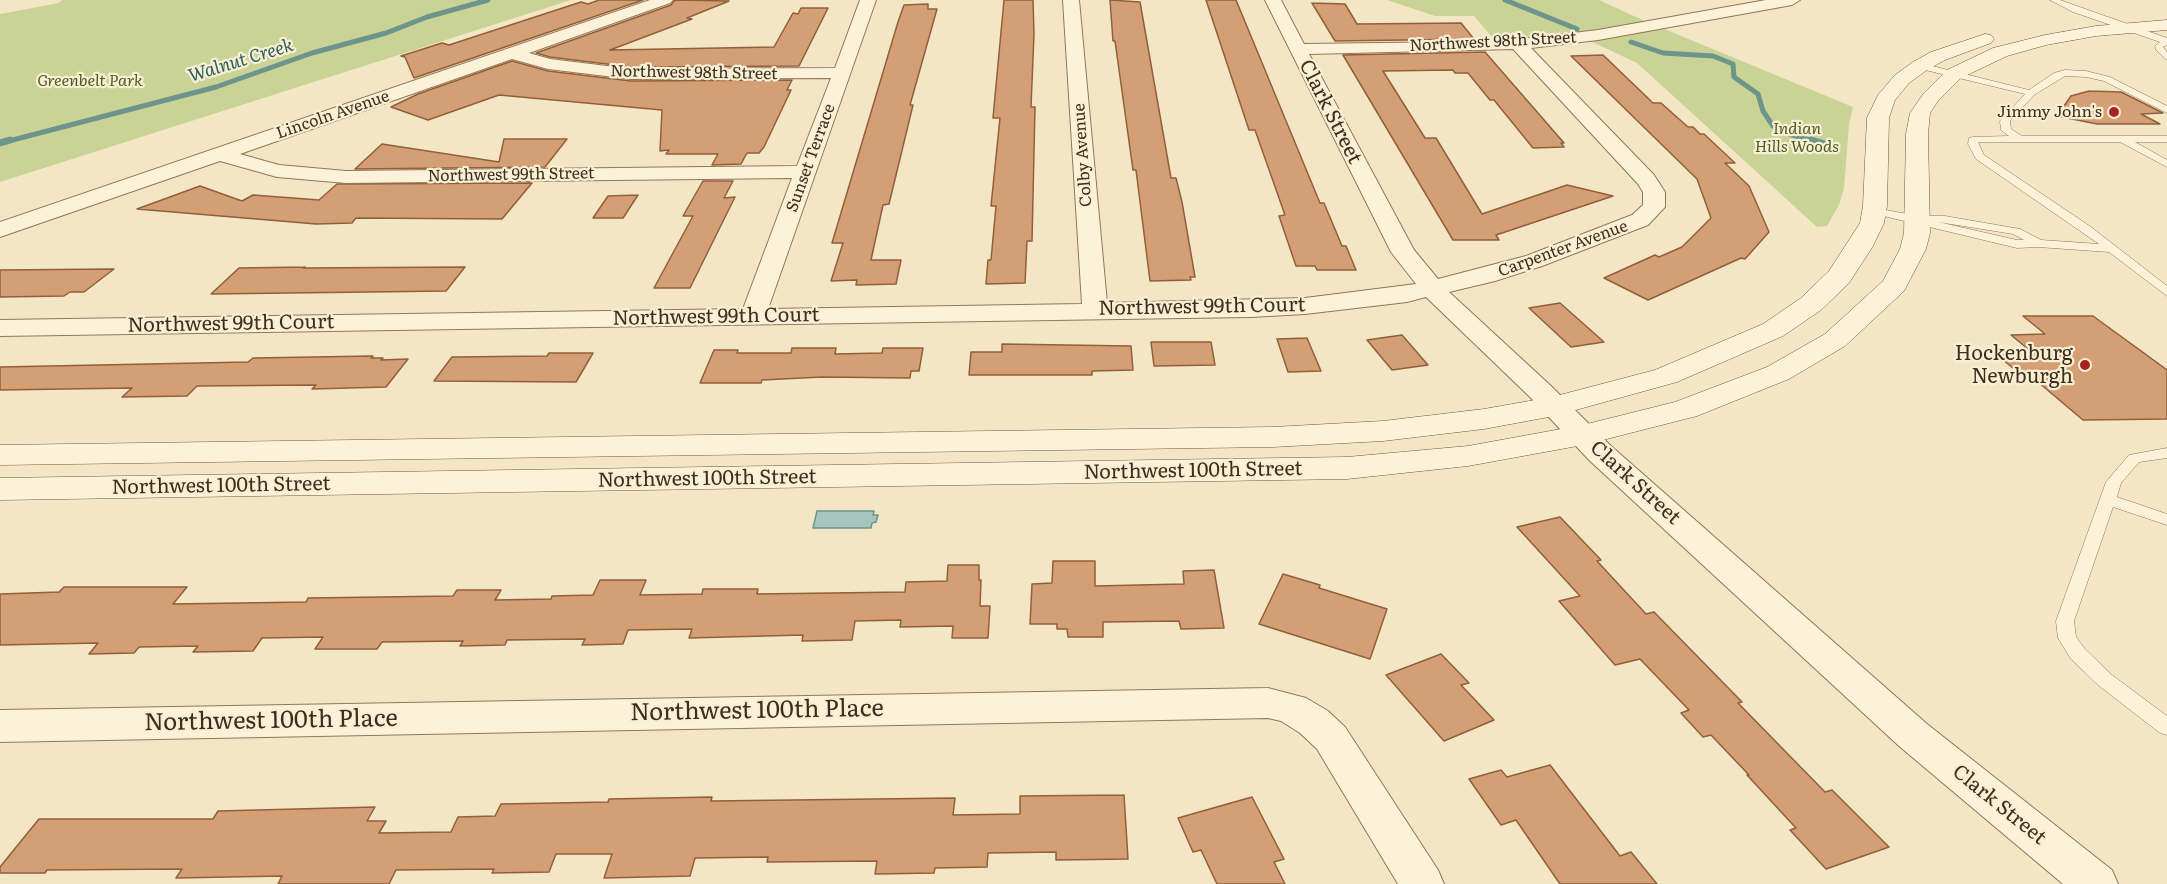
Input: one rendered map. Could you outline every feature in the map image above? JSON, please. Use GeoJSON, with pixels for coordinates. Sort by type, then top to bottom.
{"type":"FeatureCollection","features":[{"type":"Feature","properties":{"kind":"main road","name":"Northwest 100th Street"},"geometry":{"type":"LineString","coordinates":[[0,454],[1273,437],[1383,431],[1484,419],[1554,406],[1666,376],[1773,330],[1811,304],[1839,277],[1860,246],[1875,211],[1878,118],[1884,99],[1902,80],[1920,66],[1954,50],[2007,33],[2102,19],[2167,15]]}},
{"type":"Feature","properties":{"kind":"main road","name":"Northwest 100th Street"},"geometry":{"type":"LineString","coordinates":[[0,489],[1347,468],[1468,456],[1583,435],[1686,409],[1778,373],[1835,340],[1894,285],[1913,249],[1918,219],[1917,134],[1920,113],[1931,97],[1954,75],[2000,52],[2025,45],[2096,31],[2167,25]]}},
{"type":"Feature","properties":{"kind":"street","name":"Lincoln Avenue"},"geometry":{"type":"LineString","coordinates":[[0,230],[665,0]]}},
{"type":"Feature","properties":{"kind":"street","name":"Sunset Terrace"},"geometry":{"type":"LineString","coordinates":[[753,316],[868,0]]}},
{"type":"Feature","properties":{"kind":"street","name":"Colby Avenue"},"geometry":{"type":"LineString","coordinates":[[1071,0],[1095,310]]}},
{"type":"Feature","properties":{"kind":"street","name":"Clark Street"},"geometry":{"type":"LineString","coordinates":[[1273,0],[1403,252],[1432,289],[1481,339],[1583,435],[1913,735],[2096,884]]}},
{"type":"Feature","properties":{"kind":"street"},"geometry":{"type":"LineString","coordinates":[[1693,0],[1723,12]]}},
{"type":"Feature","properties":{"kind":"street","name":"Northwest 98th Street"},"geometry":{"type":"LineString","coordinates":[[1298,49],[1519,45],[1583,38],[1792,0]]}},
{"type":"Feature","properties":{"kind":"street","name":"Carpenter Avenue"},"geometry":{"type":"LineString","coordinates":[[1432,289],[1534,261],[1640,220],[1654,207],[1654,192],[1646,180],[1519,45]]}},
{"type":"Feature","properties":{"kind":"street","name":"Northwest 98th Street"},"geometry":{"type":"LineString","coordinates":[[512,53],[548,64],[631,74],[842,73]]}},
{"type":"Feature","properties":{"kind":"street","name":"Northwest 99th Street"},"geometry":{"type":"LineString","coordinates":[[220,154],[277,171],[346,177],[806,172]]}},
{"type":"Feature","properties":{"kind":"street","name":"Northwest 99th Court"},"geometry":{"type":"LineString","coordinates":[[0,328],[1305,306],[1432,289]]}},
{"type":"Feature","properties":{"kind":"street","name":"Northwest 100th Place"},"geometry":{"type":"LineString","coordinates":[[0,726],[1268,703],[1292,709],[1314,722],[1331,738],[1422,884]]}},
{"type":"Feature","properties":{"kind":"lane"},"geometry":{"type":"LineString","coordinates":[[2054,0],[2167,41]]}},
{"type":"Feature","properties":{"kind":"lane"},"geometry":{"type":"LineString","coordinates":[[2167,41],[2159,46],[2167,57]]}},
{"type":"Feature","properties":{"kind":"lane"},"geometry":{"type":"LineString","coordinates":[[1920,66],[2031,93]]}},
{"type":"Feature","properties":{"kind":"lane"},"geometry":{"type":"LineString","coordinates":[[2020,139],[2006,130],[2004,123],[2031,93],[2057,75],[2086,74],[2107,78],[2167,110]]}},
{"type":"Feature","properties":{"kind":"lane"},"geometry":{"type":"LineString","coordinates":[[2122,139],[2167,164]]}},
{"type":"Feature","properties":{"kind":"lane"},"geometry":{"type":"LineString","coordinates":[[2167,139],[1973,140],[1974,150],[1983,159],[2114,249],[2167,292]]}},
{"type":"Feature","properties":{"kind":"lane"},"geometry":{"type":"LineString","coordinates":[[1875,211],[1918,219],[1945,229],[2017,244],[2038,243],[2114,249]]}},
{"type":"Feature","properties":{"kind":"lane"},"geometry":{"type":"LineString","coordinates":[[2167,453],[2134,458],[2114,482],[2065,621],[2067,638],[2078,654],[2105,680],[2167,727]]}},
{"type":"Feature","properties":{"kind":"lane"},"geometry":{"type":"LineString","coordinates":[[2108,500],[2167,520]]}},
{"type":"Feature","properties":{"kind":"green space","name":"Greenbelt Park"},"geometry":{"type":"Polygon","coordinates":[[[62,0],[571,0],[0,182],[0,14],[59,3],[62,0]]]}},
{"type":"Feature","properties":{"kind":"green space"},"geometry":{"type":"Polygon","coordinates":[[[1387,0],[1599,0],[1649,23],[1583,34],[1497,43],[1474,16],[1435,16],[1387,0]]]}},
{"type":"Feature","properties":{"kind":"green space","name":"Indian Hills Woods"},"geometry":{"type":"Polygon","coordinates":[[[1662,28],[1853,107],[1849,124],[1844,188],[1839,205],[1827,226],[1817,227],[1637,63],[1590,41],[1662,28]]]}},
{"type":"Feature","properties":{"kind":"water"},"geometry":{"type":"Polygon","coordinates":[[[817,511],[874,511],[873,515],[878,515],[871,528],[813,528],[817,511]]]}},
{"type":"Feature","properties":{"kind":"building"},"geometry":{"type":"Polygon","coordinates":[[[599,0],[643,0],[414,78],[405,57],[401,56],[442,43],[449,45],[581,2],[588,4],[599,0]]]}},
{"type":"Feature","properties":{"kind":"building"},"geometry":{"type":"Polygon","coordinates":[[[675,0],[729,1],[687,18],[692,19],[610,50],[774,47],[793,13],[798,14],[801,8],[828,8],[799,66],[631,67],[550,57],[536,53],[671,5],[675,0]]]}},
{"type":"Feature","properties":{"kind":"building"},"geometry":{"type":"Polygon","coordinates":[[[1004,0],[1033,0],[1031,107],[1035,107],[1032,241],[1027,241],[1025,283],[986,284],[988,260],[991,260],[996,206],[991,206],[1000,118],[993,118],[1004,0]]]}},
{"type":"Feature","properties":{"kind":"building"},"geometry":{"type":"Polygon","coordinates":[[[1110,0],[1140,2],[1171,178],[1176,178],[1182,202],[1195,277],[1190,277],[1191,280],[1150,281],[1136,170],[1133,170],[1115,41],[1113,41],[1110,0]]]}},
{"type":"Feature","properties":{"kind":"building"},"geometry":{"type":"Polygon","coordinates":[[[1206,0],[1236,0],[1320,203],[1324,203],[1342,246],[1346,246],[1356,270],[1317,270],[1315,266],[1296,266],[1279,216],[1285,215],[1255,130],[1249,130],[1206,0]]]}},
{"type":"Feature","properties":{"kind":"building"},"geometry":{"type":"Polygon","coordinates":[[[1312,3],[1345,4],[1357,24],[1461,23],[1474,39],[1335,41],[1312,3]]]}},
{"type":"Feature","properties":{"kind":"building"},"geometry":{"type":"Polygon","coordinates":[[[928,4],[928,9],[937,9],[910,105],[913,105],[889,204],[883,205],[871,260],[901,260],[896,284],[856,285],[857,280],[831,281],[843,243],[832,243],[898,22],[904,5],[928,4]]]}},
{"type":"Feature","properties":{"kind":"building"},"geometry":{"type":"Polygon","coordinates":[[[1485,52],[1564,143],[1561,143],[1564,147],[1533,148],[1494,100],[1490,100],[1468,73],[1455,73],[1453,70],[1383,71],[1425,138],[1436,138],[1482,214],[1567,185],[1613,196],[1496,235],[1499,240],[1453,240],[1343,55],[1485,52]]]}},
{"type":"Feature","properties":{"kind":"building"},"geometry":{"type":"Polygon","coordinates":[[[1603,55],[1653,103],[1661,103],[1688,127],[1693,127],[1700,134],[1704,134],[1735,163],[1725,163],[1749,186],[1769,232],[1745,259],[1741,258],[1648,300],[1604,278],[1655,255],[1659,257],[1682,247],[1711,218],[1697,179],[1571,56],[1603,55]]]}},
{"type":"Feature","properties":{"kind":"building"},"geometry":{"type":"Polygon","coordinates":[[[512,61],[548,71],[631,81],[792,80],[787,90],[791,90],[764,147],[759,153],[747,153],[741,164],[712,165],[718,154],[666,154],[669,150],[660,151],[662,110],[499,95],[428,120],[391,107],[418,94],[512,61]]]}},
{"type":"Feature","properties":{"kind":"building"},"geometry":{"type":"Polygon","coordinates":[[[2089,91],[2121,92],[2163,113],[2141,114],[2160,124],[2097,124],[2057,116],[2071,96],[2089,91]]]}},
{"type":"Feature","properties":{"kind":"building"},"geometry":{"type":"Polygon","coordinates":[[[504,139],[567,139],[545,167],[355,169],[382,144],[499,162],[504,139]]]}},
{"type":"Feature","properties":{"kind":"building"},"geometry":{"type":"Polygon","coordinates":[[[703,181],[733,181],[724,198],[735,197],[690,288],[654,288],[693,216],[683,216],[703,181]]]}},
{"type":"Feature","properties":{"kind":"building"},"geometry":{"type":"Polygon","coordinates":[[[532,183],[502,219],[356,218],[352,223],[316,224],[137,209],[200,186],[242,201],[253,195],[319,200],[337,184],[532,183]]]}},
{"type":"Feature","properties":{"kind":"building"},"geometry":{"type":"Polygon","coordinates":[[[638,195],[623,218],[593,218],[608,196],[638,195]]]}},
{"type":"Feature","properties":{"kind":"building"},"geometry":{"type":"Polygon","coordinates":[[[305,267],[303,268],[465,267],[446,291],[211,294],[239,268],[305,267]]]}},
{"type":"Feature","properties":{"kind":"building"},"geometry":{"type":"Polygon","coordinates":[[[114,269],[84,292],[70,292],[64,296],[0,297],[0,270],[114,269]]]}},
{"type":"Feature","properties":{"kind":"building"},"geometry":{"type":"Polygon","coordinates":[[[1560,303],[1604,342],[1571,347],[1529,308],[1560,303]]]}},
{"type":"Feature","properties":{"kind":"building","name":"Hockenburg Newburgh"},"geometry":{"type":"Polygon","coordinates":[[[2023,316],[2093,316],[2167,370],[2167,419],[2083,420],[2038,382],[2030,382],[1997,355],[2034,354],[2011,335],[2045,334],[2023,316]]]}},
{"type":"Feature","properties":{"kind":"building"},"geometry":{"type":"Polygon","coordinates":[[[1402,335],[1428,365],[1392,370],[1367,340],[1402,335]]]}},
{"type":"Feature","properties":{"kind":"building"},"geometry":{"type":"Polygon","coordinates":[[[1307,338],[1321,371],[1288,372],[1277,339],[1307,338]]]}},
{"type":"Feature","properties":{"kind":"building"},"geometry":{"type":"Polygon","coordinates":[[[1151,342],[1211,342],[1215,365],[1154,366],[1151,342]]]}},
{"type":"Feature","properties":{"kind":"building"},"geometry":{"type":"Polygon","coordinates":[[[1002,344],[1131,346],[1133,370],[1092,371],[1092,375],[969,375],[971,352],[1002,352],[1002,344]]]}},
{"type":"Feature","properties":{"kind":"building"},"geometry":{"type":"Polygon","coordinates":[[[792,348],[836,348],[835,354],[882,353],[883,348],[923,348],[919,371],[911,371],[910,378],[822,377],[762,380],[761,383],[700,383],[714,350],[738,350],[737,353],[791,353],[792,348]]]}},
{"type":"Feature","properties":{"kind":"building"},"geometry":{"type":"Polygon","coordinates":[[[549,353],[593,353],[576,382],[434,381],[452,357],[547,356],[549,353]]]}},
{"type":"Feature","properties":{"kind":"building"},"geometry":{"type":"Polygon","coordinates":[[[373,356],[371,358],[383,358],[381,360],[408,359],[386,387],[312,389],[316,385],[197,386],[187,396],[122,397],[132,388],[0,390],[0,367],[248,362],[253,358],[373,356]]]}},
{"type":"Feature","properties":{"kind":"building"},"geometry":{"type":"Polygon","coordinates":[[[1560,517],[1601,560],[1597,561],[1646,614],[1654,612],[1742,702],[1738,703],[1825,792],[1832,790],[1889,847],[1826,869],[1790,830],[1796,828],[1747,775],[1749,775],[1711,735],[1703,737],[1681,713],[1689,710],[1640,659],[1615,665],[1559,601],[1580,596],[1517,527],[1560,517]]]}},
{"type":"Feature","properties":{"kind":"building"},"geometry":{"type":"Polygon","coordinates":[[[1053,561],[1095,561],[1095,586],[1184,584],[1183,571],[1214,570],[1224,628],[1181,629],[1179,621],[1103,622],[1103,637],[1068,637],[1067,629],[1057,629],[1057,624],[1030,624],[1032,584],[1052,583],[1053,561]]]}},
{"type":"Feature","properties":{"kind":"building"},"geometry":{"type":"Polygon","coordinates":[[[948,565],[979,565],[980,606],[990,606],[988,638],[952,638],[953,626],[900,627],[901,620],[855,621],[852,640],[802,641],[803,635],[689,638],[692,629],[628,630],[623,644],[582,645],[585,639],[507,640],[505,645],[460,646],[463,641],[382,642],[377,649],[315,649],[323,637],[262,638],[253,651],[193,652],[198,646],[139,647],[134,653],[89,654],[98,643],[0,645],[0,594],[59,592],[64,587],[187,587],[173,604],[306,602],[308,598],[453,596],[457,590],[501,590],[495,600],[551,599],[552,596],[593,595],[600,580],[646,580],[640,595],[702,594],[703,589],[758,589],[757,594],[905,592],[906,582],[947,581],[948,565]]]}},
{"type":"Feature","properties":{"kind":"building"},"geometry":{"type":"Polygon","coordinates":[[[1283,574],[1387,609],[1370,659],[1259,624],[1283,574]]]}},
{"type":"Feature","properties":{"kind":"building"},"geometry":{"type":"Polygon","coordinates":[[[1441,654],[1469,683],[1461,685],[1494,720],[1444,741],[1386,675],[1441,654]]]}},
{"type":"Feature","properties":{"kind":"building"},"geometry":{"type":"Polygon","coordinates":[[[1550,765],[1620,856],[1631,852],[1657,884],[1560,884],[1516,820],[1501,825],[1469,779],[1501,770],[1507,777],[1550,765]]]}},
{"type":"Feature","properties":{"kind":"building"},"geometry":{"type":"Polygon","coordinates":[[[1124,795],[1128,859],[1056,860],[1056,852],[988,853],[987,867],[935,868],[934,873],[875,874],[877,861],[767,862],[768,857],[695,858],[690,876],[604,878],[612,854],[556,854],[549,872],[492,873],[494,869],[396,870],[389,884],[278,884],[282,876],[176,878],[182,869],[47,870],[45,873],[0,873],[0,867],[39,819],[213,819],[218,811],[375,807],[367,821],[386,821],[379,833],[451,832],[458,817],[495,816],[501,804],[712,797],[711,801],[955,798],[953,815],[1020,814],[1020,796],[1124,795]]]}},
{"type":"Feature","properties":{"kind":"building"},"geometry":{"type":"Polygon","coordinates":[[[1252,797],[1284,859],[1274,862],[1285,884],[1217,884],[1201,850],[1193,852],[1178,818],[1252,797]]]}},
{"type":"Feature","properties":{"kind":"waterway","name":"Walnut Creek"},"geometry":{"type":"LineString","coordinates":[[5,142],[216,87],[312,53],[386,33],[427,17],[488,0]]}},
{"type":"Feature","properties":{"kind":"waterway"},"geometry":{"type":"LineString","coordinates":[[1505,0],[1577,29]]}},
{"type":"Feature","properties":{"kind":"waterway"},"geometry":{"type":"LineString","coordinates":[[1631,42],[1663,53],[1713,56],[1733,64],[1734,77],[1758,94],[1763,111],[1773,126],[1792,135],[1816,142]]}},
{"type":"Feature","properties":{"kind":"waterway","name":"Walnut Creek"},"geometry":{"type":"LineString","coordinates":[[0,143],[10,140]]}},
{"type":"Feature","properties":{"kind":"waterway"},"geometry":{"type":"LineString","coordinates":[[1811,140],[1835,147]]}},
{"type":"Feature","properties":{"kind":"place","name":"Jimmy John's"},"geometry":{"type":"Point","coordinates":[2114,112]}},
{"type":"Feature","properties":{"kind":"place","name":"Hockenburg Newburgh"},"geometry":{"type":"Point","coordinates":[2085,365]}}]}
